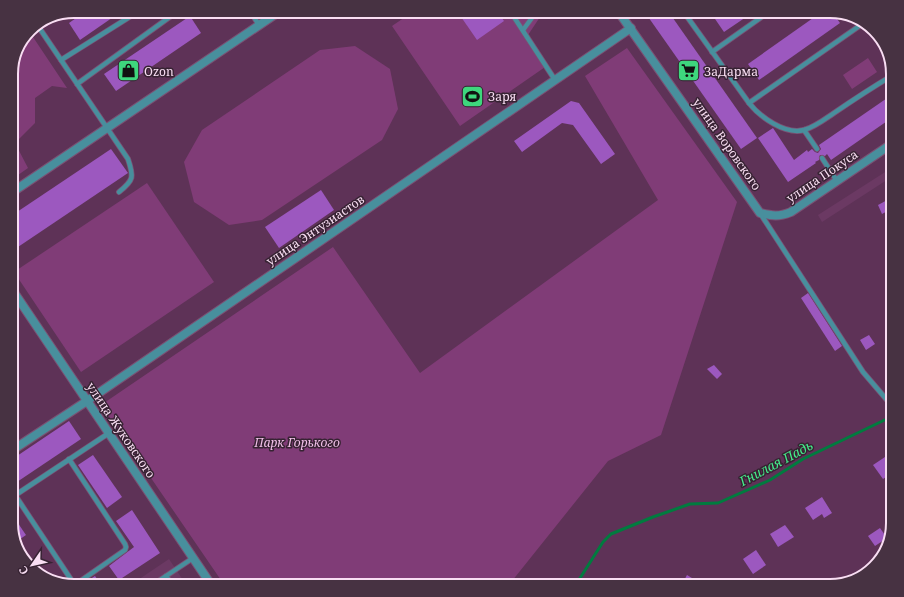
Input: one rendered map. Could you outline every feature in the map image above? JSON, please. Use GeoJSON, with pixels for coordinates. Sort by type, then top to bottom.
{"type":"FeatureCollection","features":[{"type":"Feature","properties":{"kind":"street"},"geometry":{"type":"LineString","coordinates":[[18,188],[270,18]]}},
{"type":"Feature","properties":{"kind":"street","name":"улица Воровского"},"geometry":{"type":"LineString","coordinates":[[623,18],[760,213]]}},
{"type":"Feature","properties":{"kind":"street","name":"улица Энтузиастов"},"geometry":{"type":"LineString","coordinates":[[18,446],[87,401],[631,28]]}},
{"type":"Feature","properties":{"kind":"street","name":"улица Покуса"},"geometry":{"type":"LineString","coordinates":[[760,213],[773,216],[782,216],[791,212],[886,148]]}},
{"type":"Feature","properties":{"kind":"street","name":"улица Жуковского"},"geometry":{"type":"LineString","coordinates":[[18,298],[207,579]]}},
{"type":"Feature","properties":{"kind":"lane"},"geometry":{"type":"LineString","coordinates":[[61,60],[128,18]]}},
{"type":"Feature","properties":{"kind":"lane"},"geometry":{"type":"LineString","coordinates":[[77,84],[168,18]]}},
{"type":"Feature","properties":{"kind":"lane"},"geometry":{"type":"LineString","coordinates":[[254,18],[259,25]]}},
{"type":"Feature","properties":{"kind":"lane"},"geometry":{"type":"LineString","coordinates":[[515,18],[555,80]]}},
{"type":"Feature","properties":{"kind":"lane"},"geometry":{"type":"LineString","coordinates":[[523,30],[532,18]]}},
{"type":"Feature","properties":{"kind":"lane"},"geometry":{"type":"LineString","coordinates":[[688,18],[758,114],[778,126],[804,130],[818,123],[886,79]]}},
{"type":"Feature","properties":{"kind":"lane"},"geometry":{"type":"LineString","coordinates":[[712,52],[760,18]]}},
{"type":"Feature","properties":{"kind":"lane"},"geometry":{"type":"LineString","coordinates":[[749,103],[859,26]]}},
{"type":"Feature","properties":{"kind":"lane"},"geometry":{"type":"LineString","coordinates":[[40,30],[128,159],[132,173],[131,179],[119,192]]}},
{"type":"Feature","properties":{"kind":"lane"},"geometry":{"type":"LineString","coordinates":[[804,130],[817,149]]}},
{"type":"Feature","properties":{"kind":"lane"},"geometry":{"type":"LineString","coordinates":[[822,158],[837,181]]}},
{"type":"Feature","properties":{"kind":"lane"},"geometry":{"type":"LineString","coordinates":[[760,213],[863,372],[886,399]]}},
{"type":"Feature","properties":{"kind":"lane"},"geometry":{"type":"LineString","coordinates":[[18,493],[109,433]]}},
{"type":"Feature","properties":{"kind":"lane"},"geometry":{"type":"LineString","coordinates":[[69,459],[126,547],[124,550],[83,579]]}},
{"type":"Feature","properties":{"kind":"lane"},"geometry":{"type":"LineString","coordinates":[[18,503],[71,579]]}},
{"type":"Feature","properties":{"kind":"lane"},"geometry":{"type":"LineString","coordinates":[[162,579],[193,558]]}},
{"type":"Feature","properties":{"kind":"shaded area"},"geometry":{"type":"Polygon","coordinates":[[[886,171],[886,181],[822,222],[818,215],[886,171]]]}},
{"type":"Feature","properties":{"kind":"shaded area"},"geometry":{"type":"Polygon","coordinates":[[[169,559],[182,579],[139,579],[169,559]]]}},
{"type":"Feature","properties":{"kind":"green space","name":"Заря"},"geometry":{"type":"Polygon","coordinates":[[[404,18],[539,18],[528,35],[548,65],[460,126],[392,26],[404,18]]]}},
{"type":"Feature","properties":{"kind":"green space"},"geometry":{"type":"Polygon","coordinates":[[[33,37],[67,88],[52,86],[35,98],[35,123],[18,140],[18,70],[24,49],[33,37]]]}},
{"type":"Feature","properties":{"kind":"green space"},"geometry":{"type":"Polygon","coordinates":[[[355,46],[390,69],[398,109],[382,140],[262,220],[229,225],[194,202],[184,162],[202,130],[320,50],[355,46]]]}},
{"type":"Feature","properties":{"kind":"green space","name":"Парк Горького"},"geometry":{"type":"Polygon","coordinates":[[[627,48],[737,202],[661,435],[608,461],[514,579],[220,579],[101,405],[333,247],[420,373],[658,200],[585,76],[627,48]]]}},
{"type":"Feature","properties":{"kind":"green space"},"geometry":{"type":"Polygon","coordinates":[[[868,58],[877,72],[852,89],[843,75],[868,58]]]}},
{"type":"Feature","properties":{"kind":"green space"},"geometry":{"type":"Polygon","coordinates":[[[18,149],[28,168],[18,175],[18,149]]]}},
{"type":"Feature","properties":{"kind":"green space"},"geometry":{"type":"Polygon","coordinates":[[[147,183],[214,282],[81,372],[18,278],[18,269],[147,183]]]}},
{"type":"Feature","properties":{"kind":"building"},"geometry":{"type":"Polygon","coordinates":[[[76,18],[112,18],[80,40],[69,23],[76,18]]]}},
{"type":"Feature","properties":{"kind":"building"},"geometry":{"type":"Polygon","coordinates":[[[187,18],[191,18],[201,33],[116,91],[104,74],[187,18]]]}},
{"type":"Feature","properties":{"kind":"building"},"geometry":{"type":"Polygon","coordinates":[[[462,18],[502,18],[504,21],[477,40],[462,18]]]}},
{"type":"Feature","properties":{"kind":"building"},"geometry":{"type":"Polygon","coordinates":[[[649,18],[673,18],[757,138],[741,149],[649,18]]]}},
{"type":"Feature","properties":{"kind":"building"},"geometry":{"type":"Polygon","coordinates":[[[714,18],[745,18],[724,32],[714,18]]]}},
{"type":"Feature","properties":{"kind":"building"},"geometry":{"type":"Polygon","coordinates":[[[813,18],[837,19],[840,23],[759,80],[748,64],[813,18]]]}},
{"type":"Feature","properties":{"kind":"building"},"geometry":{"type":"Polygon","coordinates":[[[886,99],[886,122],[831,160],[827,154],[825,156],[820,155],[819,160],[815,162],[816,163],[788,182],[758,138],[773,128],[794,160],[807,150],[808,152],[812,149],[818,153],[821,149],[819,145],[886,99]]]}},
{"type":"Feature","properties":{"kind":"building"},"geometry":{"type":"Polygon","coordinates":[[[571,101],[579,103],[615,154],[601,164],[573,125],[562,123],[522,152],[514,141],[571,101]]]}},
{"type":"Feature","properties":{"kind":"building"},"geometry":{"type":"Polygon","coordinates":[[[111,149],[128,173],[18,247],[18,211],[111,149]]]}},
{"type":"Feature","properties":{"kind":"building"},"geometry":{"type":"Polygon","coordinates":[[[321,190],[334,210],[279,248],[265,227],[321,190]]]}},
{"type":"Feature","properties":{"kind":"building"},"geometry":{"type":"Polygon","coordinates":[[[886,201],[886,212],[882,214],[878,205],[886,201]]]}},
{"type":"Feature","properties":{"kind":"building"},"geometry":{"type":"Polygon","coordinates":[[[808,293],[842,346],[835,351],[801,298],[808,293]]]}},
{"type":"Feature","properties":{"kind":"building"},"geometry":{"type":"Polygon","coordinates":[[[869,335],[875,344],[866,350],[860,340],[869,335]]]}},
{"type":"Feature","properties":{"kind":"building"},"geometry":{"type":"Polygon","coordinates":[[[714,365],[722,374],[717,379],[707,369],[714,365]]]}},
{"type":"Feature","properties":{"kind":"building"},"geometry":{"type":"Polygon","coordinates":[[[69,421],[81,439],[18,481],[18,455],[69,421]]]}},
{"type":"Feature","properties":{"kind":"building"},"geometry":{"type":"Polygon","coordinates":[[[93,455],[122,497],[107,508],[78,465],[93,455]]]}},
{"type":"Feature","properties":{"kind":"building"},"geometry":{"type":"Polygon","coordinates":[[[886,456],[886,477],[883,479],[873,465],[886,456]]]}},
{"type":"Feature","properties":{"kind":"building"},"geometry":{"type":"Polygon","coordinates":[[[822,497],[832,513],[824,518],[822,514],[813,520],[805,508],[822,497]]]}},
{"type":"Feature","properties":{"kind":"building"},"geometry":{"type":"Polygon","coordinates":[[[132,510],[160,553],[121,579],[118,579],[109,566],[134,547],[116,521],[132,510]]]}},
{"type":"Feature","properties":{"kind":"building"},"geometry":{"type":"Polygon","coordinates":[[[18,523],[26,535],[20,539],[18,523]]]}},
{"type":"Feature","properties":{"kind":"building"},"geometry":{"type":"Polygon","coordinates":[[[785,525],[794,537],[778,547],[770,534],[785,525]]]}},
{"type":"Feature","properties":{"kind":"building"},"geometry":{"type":"Polygon","coordinates":[[[880,528],[885,535],[883,541],[875,546],[868,536],[880,528]]]}},
{"type":"Feature","properties":{"kind":"building"},"geometry":{"type":"Polygon","coordinates":[[[756,550],[766,565],[753,574],[743,559],[756,550]]]}},
{"type":"Feature","properties":{"kind":"building"},"geometry":{"type":"Polygon","coordinates":[[[687,575],[694,579],[685,579],[687,575]]]}},
{"type":"Feature","properties":{"kind":"building"},"geometry":{"type":"Polygon","coordinates":[[[95,576],[97,579],[90,579],[95,576]]]}},
{"type":"Feature","properties":{"kind":"waterway","name":"Гнилая Падь"},"geometry":{"type":"LineString","coordinates":[[579,579],[603,542],[611,534],[690,504],[718,503],[770,480],[803,459],[886,419]]}},
{"type":"Feature","properties":{"kind":"place","name":"Ozon"},"geometry":{"type":"Point","coordinates":[129,71]}},
{"type":"Feature","properties":{"kind":"place","name":"ЗаДарма"},"geometry":{"type":"Point","coordinates":[688,71]}},
{"type":"Feature","properties":{"kind":"place","name":"Заря"},"geometry":{"type":"Point","coordinates":[472,96]}}]}
